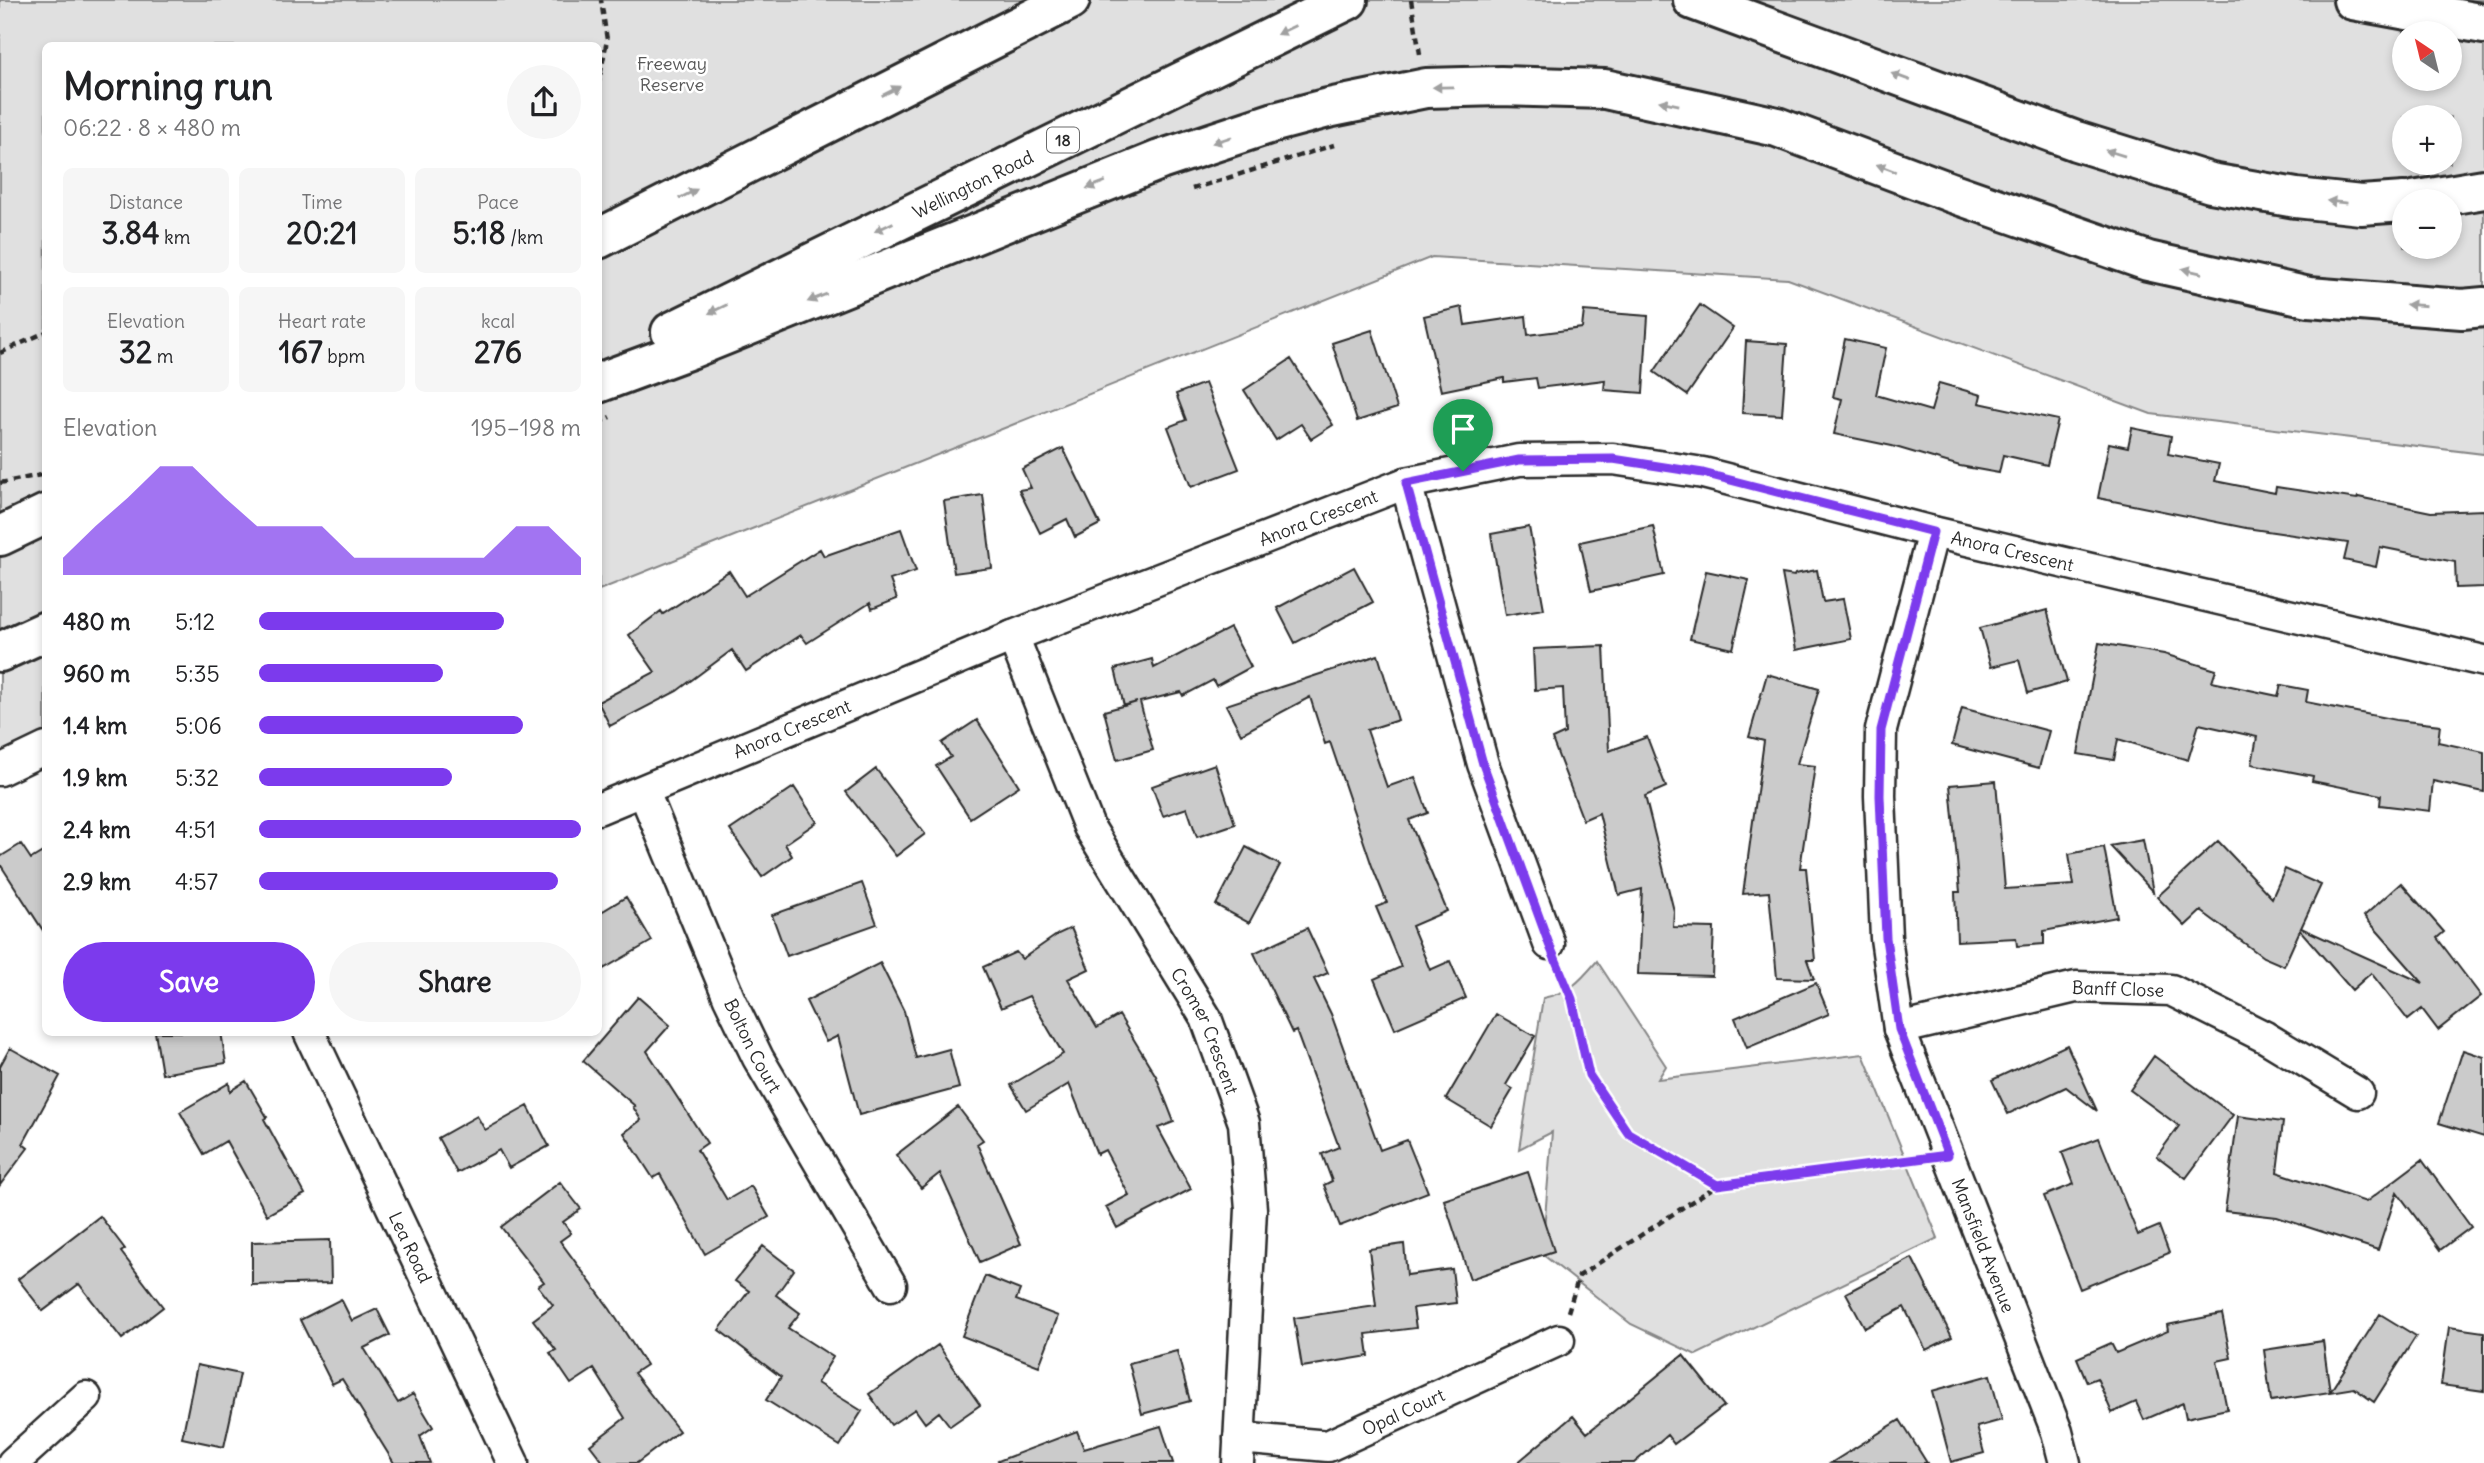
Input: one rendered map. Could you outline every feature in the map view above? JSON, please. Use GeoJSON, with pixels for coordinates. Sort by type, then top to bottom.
{"type":"FeatureCollection","features":[{"type":"Feature","properties":{"kind":"highway"},"geometry":{"type":"LineString","coordinates":[[602,237],[1070,0]]}},
{"type":"Feature","properties":{"kind":"highway","name":"Wellington Road"},"geometry":{"type":"LineString","coordinates":[[602,364],[1348,0]]}},
{"type":"Feature","properties":{"kind":"highway"},"geometry":{"type":"LineString","coordinates":[[1693,0],[2076,141],[2211,183],[2295,198],[2361,205],[2392,203]]}},
{"type":"Feature","properties":{"kind":"highway"},"geometry":{"type":"LineString","coordinates":[[2353,0],[2484,24]]}},
{"type":"Feature","properties":{"kind":"highway"},"geometry":{"type":"LineString","coordinates":[[602,382],[690,349],[1160,160],[1275,122],[1426,88],[1501,86],[1605,89],[1777,127],[1950,192],[2148,261],[2309,297],[2462,309],[2484,307]]}},
{"type":"Feature","properties":{"kind":"highway"},"geometry":{"type":"LineString","coordinates":[[2462,193],[2484,189]]}},
{"type":"Feature","properties":{"kind":"highway"},"geometry":{"type":"LineString","coordinates":[[0,536],[42,516]]}},
{"type":"Feature","properties":{"kind":"highway"},"geometry":{"type":"LineString","coordinates":[[0,652],[42,633]]}},
{"type":"Feature","properties":{"kind":"street","name":"Anora Crescent"},"geometry":{"type":"LineString","coordinates":[[602,807],[1013,636],[1406,483],[1519,460],[1613,459],[1703,473],[1933,532],[2484,662]]}},
{"type":"Feature","properties":{"kind":"street"},"geometry":{"type":"LineString","coordinates":[[1406,483],[1483,764],[1549,944]]}},
{"type":"Feature","properties":{"kind":"street","name":"Mansfield Avenue"},"geometry":{"type":"LineString","coordinates":[[1933,532],[1881,730],[1880,796],[1886,938],[1899,1029],[2057,1432],[2065,1463]]}},
{"type":"Feature","properties":{"kind":"street","name":"Cromer Crescent"},"geometry":{"type":"LineString","coordinates":[[1013,636],[1089,827],[1206,1018],[1244,1123],[1251,1209],[1238,1451]]}},
{"type":"Feature","properties":{"kind":"street"},"geometry":{"type":"LineString","coordinates":[[0,770],[42,750]]}},
{"type":"Feature","properties":{"kind":"street","name":"Bolton Court"},"geometry":{"type":"LineString","coordinates":[[643,792],[729,998],[758,1058],[891,1285]]}},
{"type":"Feature","properties":{"kind":"street","name":"Banff Close"},"geometry":{"type":"LineString","coordinates":[[1899,1029],[2076,987],[2171,990],[2265,1037],[2358,1093]]}},
{"type":"Feature","properties":{"kind":"street","name":"Lea Road"},"geometry":{"type":"LineString","coordinates":[[311,1036],[513,1463]]}},
{"type":"Feature","properties":{"kind":"street","name":"Opal Court"},"geometry":{"type":"LineString","coordinates":[[1238,1451],[1328,1446],[1559,1340]]}},
{"type":"Feature","properties":{"kind":"street"},"geometry":{"type":"LineString","coordinates":[[13,1463],[86,1397]]}},
{"type":"Feature","properties":{"kind":"path"},"geometry":{"type":"LineString","coordinates":[[601,0],[607,40],[602,66]]}},
{"type":"Feature","properties":{"kind":"path"},"geometry":{"type":"LineString","coordinates":[[0,353],[42,334]]}},
{"type":"Feature","properties":{"kind":"path"},"geometry":{"type":"LineString","coordinates":[[0,483],[42,475]]}},
{"type":"Feature","properties":{"kind":"path"},"geometry":{"type":"LineString","coordinates":[[1549,944],[1572,999],[1589,1075],[1628,1133],[1717,1185]]}},
{"type":"Feature","properties":{"kind":"path"},"geometry":{"type":"LineString","coordinates":[[1559,1340],[1580,1276],[1717,1185],[1948,1155]]}},
{"type":"Feature","properties":{"kind":"green space","name":"Freeway Reserve"},"geometry":{"type":"Polygon","coordinates":[[[0,0],[2484,0],[2484,454],[2151,414],[1788,279],[1432,257],[602,589],[602,42],[42,42],[42,740],[0,760],[0,0]]]}},
{"type":"Feature","properties":{"kind":"green space"},"geometry":{"type":"Polygon","coordinates":[[[1597,961],[1666,1066],[1658,1079],[1863,1054],[1938,1238],[1696,1355],[1631,1324],[1542,1254],[1552,1132],[1519,1149],[1543,998],[1561,993],[1574,985],[1597,961]]]}},
{"type":"Feature","properties":{"kind":"building"},"geometry":{"type":"Polygon","coordinates":[[[1700,305],[1733,328],[1687,395],[1654,372],[1700,305]]]}},
{"type":"Feature","properties":{"kind":"building"},"geometry":{"type":"Polygon","coordinates":[[[1462,307],[1465,325],[1526,316],[1528,335],[1582,328],[1584,311],[1648,316],[1643,393],[1604,390],[1605,380],[1538,388],[1536,378],[1504,382],[1504,378],[1441,391],[1424,316],[1462,307]]]}},
{"type":"Feature","properties":{"kind":"building"},"geometry":{"type":"Polygon","coordinates":[[[1372,330],[1397,408],[1357,421],[1332,343],[1372,330]]]}},
{"type":"Feature","properties":{"kind":"building"},"geometry":{"type":"Polygon","coordinates":[[[1845,339],[1886,348],[1876,395],[1931,411],[1939,383],[1981,395],[1979,403],[2058,420],[2047,465],[2003,455],[1999,473],[1960,466],[1892,446],[1834,434],[1842,399],[1833,397],[1845,339]]]}},
{"type":"Feature","properties":{"kind":"building"},"geometry":{"type":"Polygon","coordinates":[[[1746,341],[1787,344],[1782,415],[1742,413],[1746,341]]]}},
{"type":"Feature","properties":{"kind":"building"},"geometry":{"type":"Polygon","coordinates":[[[1291,359],[1333,425],[1311,439],[1301,424],[1276,440],[1244,390],[1291,359]]]}},
{"type":"Feature","properties":{"kind":"building"},"geometry":{"type":"Polygon","coordinates":[[[1205,383],[1239,469],[1191,487],[1168,427],[1186,420],[1176,394],[1205,383]]]}},
{"type":"Feature","properties":{"kind":"building"},"geometry":{"type":"Polygon","coordinates":[[[2132,428],[2171,436],[2168,454],[2219,464],[2215,481],[2275,493],[2276,487],[2357,499],[2358,497],[2431,512],[2484,510],[2484,587],[2456,588],[2455,562],[2380,547],[2376,567],[2344,560],[2348,543],[2246,528],[2098,498],[2109,443],[2128,447],[2132,428]]]}},
{"type":"Feature","properties":{"kind":"building"},"geometry":{"type":"Polygon","coordinates":[[[1063,448],[1100,524],[1075,537],[1067,519],[1040,533],[1019,490],[1031,488],[1022,469],[1063,448]]]}},
{"type":"Feature","properties":{"kind":"building"},"geometry":{"type":"Polygon","coordinates":[[[983,495],[992,568],[954,573],[944,501],[983,495]]]}},
{"type":"Feature","properties":{"kind":"building"},"geometry":{"type":"Polygon","coordinates":[[[1653,526],[1664,575],[1591,591],[1580,542],[1653,526]]]}},
{"type":"Feature","properties":{"kind":"building"},"geometry":{"type":"Polygon","coordinates":[[[1529,527],[1544,609],[1505,615],[1491,534],[1529,527]]]}},
{"type":"Feature","properties":{"kind":"building"},"geometry":{"type":"Polygon","coordinates":[[[901,529],[916,571],[890,580],[897,599],[872,609],[870,603],[807,643],[801,635],[746,671],[732,650],[677,691],[610,726],[602,710],[602,700],[655,672],[629,635],[661,611],[663,614],[729,571],[745,596],[820,549],[824,556],[901,529]]]}},
{"type":"Feature","properties":{"kind":"building"},"geometry":{"type":"Polygon","coordinates":[[[1354,567],[1373,602],[1295,643],[1277,608],[1354,567]]]}},
{"type":"Feature","properties":{"kind":"building"},"geometry":{"type":"Polygon","coordinates":[[[1817,570],[1823,602],[1843,599],[1851,639],[1796,650],[1782,574],[1794,576],[1817,570]]]}},
{"type":"Feature","properties":{"kind":"building"},"geometry":{"type":"Polygon","coordinates":[[[1706,571],[1749,580],[1733,649],[1690,639],[1706,571]]]}},
{"type":"Feature","properties":{"kind":"building"},"geometry":{"type":"Polygon","coordinates":[[[2047,610],[2067,682],[2028,693],[2019,660],[1991,667],[1980,628],[2047,610]]]}},
{"type":"Feature","properties":{"kind":"building"},"geometry":{"type":"Polygon","coordinates":[[[1230,628],[1251,667],[1216,686],[1213,680],[1183,696],[1181,692],[1140,702],[1153,750],[1117,760],[1104,711],[1124,706],[1115,669],[1152,659],[1154,668],[1230,628]]]}},
{"type":"Feature","properties":{"kind":"building"},"geometry":{"type":"Polygon","coordinates":[[[2099,643],[2164,654],[2216,670],[2212,682],[2278,696],[2281,685],[2308,690],[2306,702],[2396,720],[2440,725],[2438,742],[2484,752],[2484,792],[2433,781],[2430,811],[2380,805],[2381,795],[2312,781],[2313,776],[2252,764],[2257,737],[2199,724],[2188,760],[2118,739],[2114,760],[2078,754],[2099,643]]]}},
{"type":"Feature","properties":{"kind":"building"},"geometry":{"type":"Polygon","coordinates":[[[1604,646],[1609,751],[1647,737],[1666,787],[1645,796],[1674,911],[1673,927],[1714,928],[1712,976],[1638,974],[1642,889],[1619,895],[1599,813],[1583,820],[1552,739],[1565,733],[1563,688],[1535,690],[1533,649],[1604,646]]]}},
{"type":"Feature","properties":{"kind":"building"},"geometry":{"type":"Polygon","coordinates":[[[1378,655],[1398,720],[1367,730],[1387,787],[1415,777],[1428,813],[1409,820],[1447,911],[1412,926],[1430,970],[1450,961],[1466,998],[1395,1029],[1374,979],[1401,967],[1376,907],[1387,903],[1330,742],[1325,744],[1310,697],[1241,734],[1226,705],[1378,655]]]}},
{"type":"Feature","properties":{"kind":"building"},"geometry":{"type":"Polygon","coordinates":[[[1767,674],[1819,689],[1797,764],[1815,766],[1800,868],[1806,868],[1815,960],[1807,960],[1814,979],[1777,978],[1769,892],[1743,894],[1764,741],[1749,737],[1767,674]]]}},
{"type":"Feature","properties":{"kind":"building"},"geometry":{"type":"Polygon","coordinates":[[[1962,708],[2049,731],[2039,768],[1952,745],[1962,708]]]}},
{"type":"Feature","properties":{"kind":"building"},"geometry":{"type":"Polygon","coordinates":[[[977,720],[1019,786],[970,818],[936,766],[951,757],[942,743],[977,720]]]}},
{"type":"Feature","properties":{"kind":"building"},"geometry":{"type":"Polygon","coordinates":[[[1215,764],[1235,824],[1197,837],[1187,808],[1163,816],[1152,786],[1215,764]]]}},
{"type":"Feature","properties":{"kind":"building"},"geometry":{"type":"Polygon","coordinates":[[[876,769],[925,834],[896,856],[846,792],[876,769]]]}},
{"type":"Feature","properties":{"kind":"building"},"geometry":{"type":"Polygon","coordinates":[[[1996,781],[2005,889],[2074,885],[2069,854],[2104,847],[2117,917],[2044,931],[2044,944],[2017,946],[2016,938],[1957,941],[1955,892],[1960,892],[1950,785],[1996,781]]]}},
{"type":"Feature","properties":{"kind":"building"},"geometry":{"type":"Polygon","coordinates":[[[794,787],[817,822],[785,844],[792,856],[762,877],[730,830],[794,787]]]}},
{"type":"Feature","properties":{"kind":"building"},"geometry":{"type":"Polygon","coordinates":[[[2143,840],[2153,892],[2110,846],[2143,840]]]}},
{"type":"Feature","properties":{"kind":"building"},"geometry":{"type":"Polygon","coordinates":[[[2218,841],[2272,898],[2285,869],[2321,885],[2301,928],[2423,983],[2364,916],[2401,883],[2444,932],[2437,938],[2481,996],[2438,1030],[2422,1009],[2408,1020],[2371,973],[2352,990],[2300,930],[2284,966],[2263,957],[2201,911],[2185,926],[2157,897],[2218,841]]]}},
{"type":"Feature","properties":{"kind":"building"},"geometry":{"type":"Polygon","coordinates":[[[21,844],[31,859],[42,852],[42,929],[0,864],[0,857],[21,844]]]}},
{"type":"Feature","properties":{"kind":"building"},"geometry":{"type":"Polygon","coordinates":[[[1246,847],[1280,865],[1249,923],[1216,905],[1246,847]]]}},
{"type":"Feature","properties":{"kind":"building"},"geometry":{"type":"Polygon","coordinates":[[[862,883],[877,924],[787,956],[772,915],[862,883]]]}},
{"type":"Feature","properties":{"kind":"building"},"geometry":{"type":"Polygon","coordinates":[[[626,897],[652,941],[602,970],[602,912],[626,897]]]}},
{"type":"Feature","properties":{"kind":"building"},"geometry":{"type":"Polygon","coordinates":[[[1071,928],[1089,969],[1068,979],[1097,1028],[1119,1015],[1156,1076],[1174,1122],[1158,1128],[1191,1189],[1117,1228],[1106,1207],[1129,1195],[1105,1150],[1097,1154],[1069,1084],[1026,1110],[1011,1085],[1063,1054],[1029,996],[1001,1008],[983,967],[1016,952],[1022,959],[1071,928]]]}},
{"type":"Feature","properties":{"kind":"building"},"geometry":{"type":"Polygon","coordinates":[[[1307,928],[1328,973],[1314,979],[1331,1014],[1380,1150],[1407,1140],[1428,1192],[1340,1226],[1324,1185],[1332,1181],[1322,1154],[1339,1147],[1296,1031],[1292,1033],[1254,953],[1307,928]]]}},
{"type":"Feature","properties":{"kind":"building"},"geometry":{"type":"Polygon","coordinates":[[[880,963],[904,1011],[916,1058],[949,1049],[959,1088],[859,1115],[838,1036],[826,1042],[806,1001],[880,963]]]}},
{"type":"Feature","properties":{"kind":"building"},"geometry":{"type":"Polygon","coordinates":[[[1816,983],[1829,1014],[1747,1048],[1735,1018],[1816,983]]]}},
{"type":"Feature","properties":{"kind":"building"},"geometry":{"type":"Polygon","coordinates":[[[638,997],[670,1025],[647,1051],[707,1143],[697,1150],[727,1200],[751,1186],[769,1217],[705,1254],[660,1174],[653,1178],[624,1133],[641,1120],[633,1107],[635,1106],[583,1061],[638,997]]]}},
{"type":"Feature","properties":{"kind":"building"},"geometry":{"type":"Polygon","coordinates":[[[1496,1014],[1535,1036],[1506,1085],[1513,1089],[1491,1126],[1446,1099],[1496,1014]]]}},
{"type":"Feature","properties":{"kind":"building"},"geometry":{"type":"Polygon","coordinates":[[[156,1036],[222,1036],[226,1063],[162,1074],[156,1036]]]}},
{"type":"Feature","properties":{"kind":"building"},"geometry":{"type":"Polygon","coordinates":[[[2067,1045],[2097,1111],[2066,1087],[2008,1114],[1992,1080],[2067,1045]]]}},
{"type":"Feature","properties":{"kind":"building"},"geometry":{"type":"Polygon","coordinates":[[[10,1048],[60,1076],[23,1144],[28,1148],[0,1185],[0,1066],[10,1048]]]}},
{"type":"Feature","properties":{"kind":"building"},"geometry":{"type":"Polygon","coordinates":[[[2463,1050],[2484,1057],[2484,1137],[2439,1123],[2463,1050]]]}},
{"type":"Feature","properties":{"kind":"building"},"geometry":{"type":"Polygon","coordinates":[[[2154,1056],[2233,1115],[2186,1178],[2157,1156],[2179,1126],[2130,1090],[2154,1056]]]}},
{"type":"Feature","properties":{"kind":"building"},"geometry":{"type":"Polygon","coordinates":[[[246,1081],[305,1194],[267,1215],[226,1141],[204,1154],[180,1112],[229,1083],[230,1091],[246,1081]]]}},
{"type":"Feature","properties":{"kind":"building"},"geometry":{"type":"Polygon","coordinates":[[[528,1106],[549,1146],[509,1168],[499,1150],[457,1173],[438,1138],[477,1116],[485,1130],[528,1106]]]}},
{"type":"Feature","properties":{"kind":"building"},"geometry":{"type":"Polygon","coordinates":[[[958,1107],[983,1140],[977,1144],[1021,1244],[980,1262],[940,1173],[921,1188],[896,1155],[958,1107]]]}},
{"type":"Feature","properties":{"kind":"building"},"geometry":{"type":"Polygon","coordinates":[[[2238,1116],[2283,1122],[2277,1172],[2366,1202],[2422,1160],[2471,1227],[2440,1250],[2397,1192],[2378,1250],[2277,1217],[2225,1211],[2238,1116]]]}},
{"type":"Feature","properties":{"kind":"building"},"geometry":{"type":"Polygon","coordinates":[[[2099,1138],[2138,1235],[2159,1226],[2169,1253],[2080,1289],[2044,1196],[2074,1184],[2062,1152],[2099,1138]]]}},
{"type":"Feature","properties":{"kind":"building"},"geometry":{"type":"Polygon","coordinates":[[[1528,1172],[1554,1251],[1470,1279],[1444,1200],[1528,1172]]]}},
{"type":"Feature","properties":{"kind":"building"},"geometry":{"type":"Polygon","coordinates":[[[560,1182],[581,1209],[563,1222],[571,1233],[560,1241],[610,1309],[646,1365],[634,1373],[679,1431],[637,1463],[604,1463],[590,1445],[625,1418],[594,1369],[571,1384],[550,1353],[556,1350],[533,1320],[553,1305],[538,1286],[544,1282],[501,1227],[560,1182]]]}},
{"type":"Feature","properties":{"kind":"building"},"geometry":{"type":"Polygon","coordinates":[[[100,1216],[125,1249],[121,1252],[163,1307],[122,1339],[79,1284],[43,1311],[18,1279],[100,1216]]]}},
{"type":"Feature","properties":{"kind":"building"},"geometry":{"type":"Polygon","coordinates":[[[330,1240],[331,1283],[252,1285],[252,1242],[330,1240]]]}},
{"type":"Feature","properties":{"kind":"building"},"geometry":{"type":"Polygon","coordinates":[[[1404,1244],[1407,1275],[1452,1269],[1456,1303],[1413,1308],[1416,1328],[1366,1334],[1369,1356],[1302,1367],[1294,1318],[1376,1306],[1369,1249],[1404,1244]]]}},
{"type":"Feature","properties":{"kind":"building"},"geometry":{"type":"Polygon","coordinates":[[[763,1246],[794,1270],[776,1295],[800,1313],[788,1328],[833,1357],[817,1383],[862,1411],[840,1446],[766,1400],[781,1377],[719,1330],[749,1291],[735,1281],[763,1246]]]}},
{"type":"Feature","properties":{"kind":"building"},"geometry":{"type":"Polygon","coordinates":[[[1912,1258],[1952,1337],[1926,1350],[1904,1307],[1865,1328],[1846,1293],[1912,1258]]]}},
{"type":"Feature","properties":{"kind":"building"},"geometry":{"type":"Polygon","coordinates":[[[985,1276],[1020,1290],[1016,1300],[1058,1316],[1039,1366],[962,1336],[985,1276]]]}},
{"type":"Feature","properties":{"kind":"building"},"geometry":{"type":"Polygon","coordinates":[[[341,1299],[352,1321],[377,1309],[390,1335],[364,1348],[398,1403],[413,1394],[433,1427],[420,1436],[430,1463],[394,1463],[342,1379],[332,1384],[300,1320],[341,1299]]]}},
{"type":"Feature","properties":{"kind":"building"},"geometry":{"type":"Polygon","coordinates":[[[2222,1314],[2231,1358],[2217,1361],[2227,1409],[2186,1418],[2183,1403],[2144,1420],[2136,1402],[2112,1413],[2097,1378],[2087,1382],[2077,1358],[2111,1343],[2116,1353],[2168,1331],[2167,1325],[2222,1314]]]}},
{"type":"Feature","properties":{"kind":"building"},"geometry":{"type":"Polygon","coordinates":[[[2380,1314],[2416,1336],[2374,1402],[2354,1388],[2330,1392],[2380,1314]]]}},
{"type":"Feature","properties":{"kind":"building"},"geometry":{"type":"Polygon","coordinates":[[[2449,1327],[2484,1332],[2484,1391],[2441,1385],[2449,1327]]]}},
{"type":"Feature","properties":{"kind":"building"},"geometry":{"type":"Polygon","coordinates":[[[2323,1341],[2330,1392],[2271,1401],[2264,1350],[2323,1341]]]}},
{"type":"Feature","properties":{"kind":"building"},"geometry":{"type":"Polygon","coordinates":[[[938,1345],[980,1405],[950,1426],[939,1412],[925,1423],[915,1409],[891,1425],[869,1394],[938,1345]]]}},
{"type":"Feature","properties":{"kind":"building"},"geometry":{"type":"Polygon","coordinates":[[[1177,1351],[1190,1401],[1142,1414],[1129,1363],[1177,1351]]]}},
{"type":"Feature","properties":{"kind":"building"},"geometry":{"type":"Polygon","coordinates":[[[1683,1355],[1724,1406],[1674,1444],[1667,1435],[1634,1463],[1517,1463],[1573,1416],[1587,1433],[1683,1355]]]}},
{"type":"Feature","properties":{"kind":"building"},"geometry":{"type":"Polygon","coordinates":[[[197,1365],[240,1374],[224,1447],[182,1438],[197,1365]]]}},
{"type":"Feature","properties":{"kind":"building"},"geometry":{"type":"Polygon","coordinates":[[[1990,1375],[2002,1420],[1977,1427],[1984,1453],[1951,1462],[1932,1391],[1990,1375]]]}},
{"type":"Feature","properties":{"kind":"building"},"geometry":{"type":"Polygon","coordinates":[[[1900,1420],[1927,1463],[1831,1463],[1900,1420]]]}},
{"type":"Feature","properties":{"kind":"building"},"geometry":{"type":"Polygon","coordinates":[[[1161,1426],[1173,1463],[998,1461],[1077,1431],[1084,1449],[1161,1426]]]}},
{"type":"Feature","properties":{"kind":"route"},"geometry":{"type":"LineString","coordinates":[[1613,459],[1703,473],[1933,532],[1881,730],[1880,796],[1886,938],[1899,1029],[1948,1155],[1717,1185],[1628,1133],[1589,1075],[1572,999],[1483,764],[1406,483],[1463,471],[1519,460],[1613,459]]}}]}
